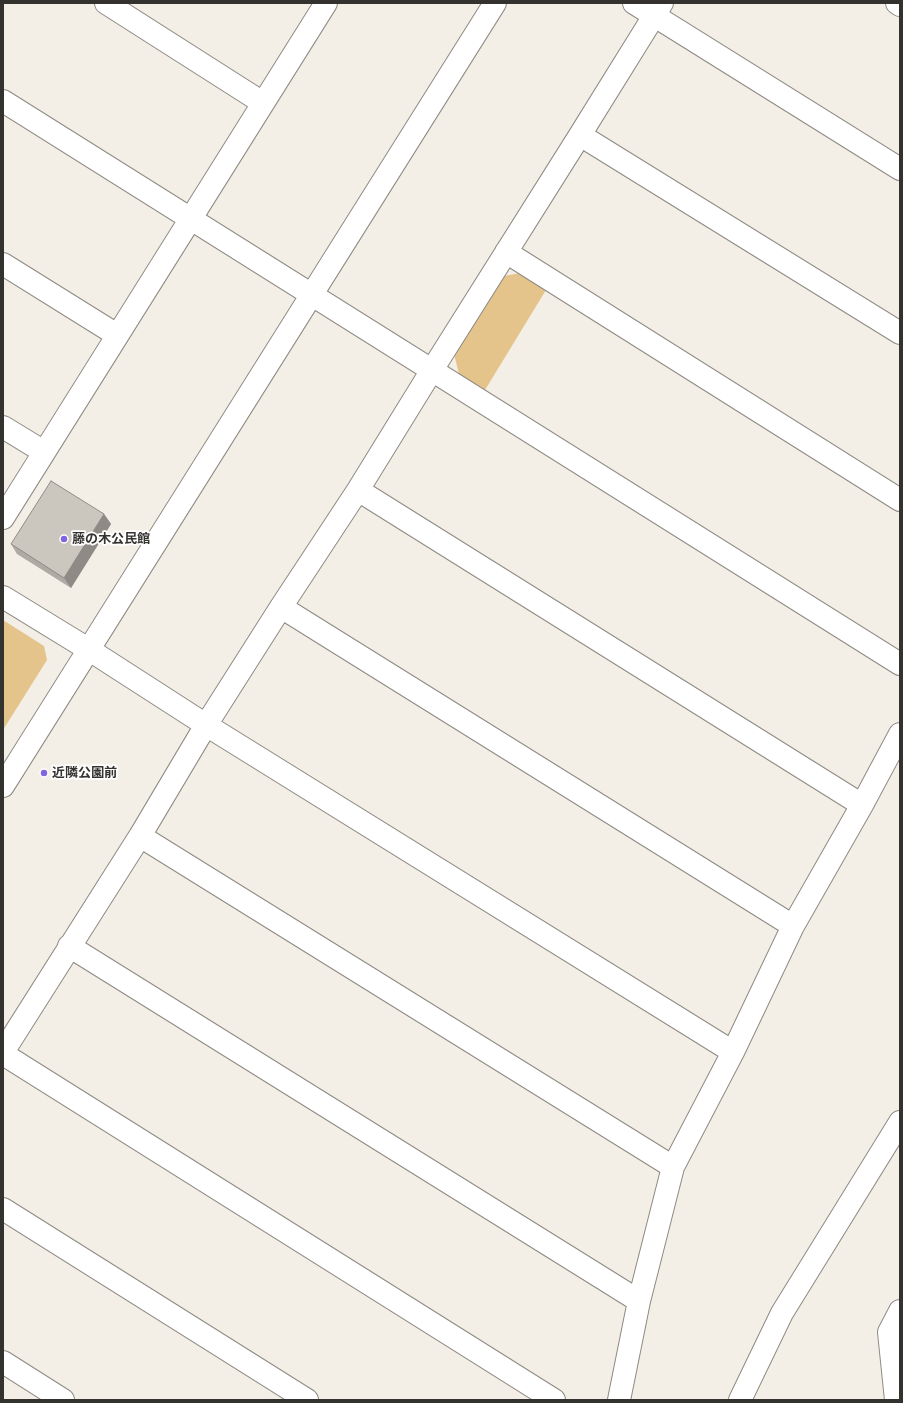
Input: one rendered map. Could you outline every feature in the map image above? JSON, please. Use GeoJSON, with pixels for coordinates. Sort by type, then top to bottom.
{"type":"FeatureCollection","features":[{"type":"Feature","properties":{"kind":"street"},"geometry":{"type":"LineString","coordinates":[[106,3],[263,103]]}},
{"type":"Feature","properties":{"kind":"street"},"geometry":{"type":"LineString","coordinates":[[3,518],[326,3]]}},
{"type":"Feature","properties":{"kind":"street"},"geometry":{"type":"LineString","coordinates":[[3,786],[495,3]]}},
{"type":"Feature","properties":{"kind":"street"},"geometry":{"type":"LineString","coordinates":[[634,3],[658,9],[900,168]]}},
{"type":"Feature","properties":{"kind":"street"},"geometry":{"type":"LineString","coordinates":[[554,1400],[3,1053],[69,946],[140,836],[206,725],[358,490],[658,9]]}},
{"type":"Feature","properties":{"kind":"street"},"geometry":{"type":"LineString","coordinates":[[3,101],[900,664]]}},
{"type":"Feature","properties":{"kind":"street"},"geometry":{"type":"LineString","coordinates":[[580,135],[900,333]]}},
{"type":"Feature","properties":{"kind":"street"},"geometry":{"type":"LineString","coordinates":[[506,252],[900,500]]}},
{"type":"Feature","properties":{"kind":"street"},"geometry":{"type":"LineString","coordinates":[[3,264],[117,335]]}},
{"type":"Feature","properties":{"kind":"street"},"geometry":{"type":"LineString","coordinates":[[3,427],[44,452]]}},
{"type":"Feature","properties":{"kind":"street"},"geometry":{"type":"LineString","coordinates":[[358,490],[862,805]]}},
{"type":"Feature","properties":{"kind":"street"},"geometry":{"type":"LineString","coordinates":[[3,597],[206,725],[733,1052]]}},
{"type":"Feature","properties":{"kind":"street"},"geometry":{"type":"LineString","coordinates":[[281,607],[793,926]]}},
{"type":"Feature","properties":{"kind":"street"},"geometry":{"type":"LineString","coordinates":[[619,1400],[639,1301],[673,1167],[733,1052],[793,926],[862,805],[900,734]]}},
{"type":"Feature","properties":{"kind":"street"},"geometry":{"type":"LineString","coordinates":[[140,836],[673,1167]]}},
{"type":"Feature","properties":{"kind":"street"},"geometry":{"type":"LineString","coordinates":[[69,946],[639,1301]]}},
{"type":"Feature","properties":{"kind":"street"},"geometry":{"type":"LineString","coordinates":[[740,1400],[782,1313],[900,1122]]}},
{"type":"Feature","properties":{"kind":"street"},"geometry":{"type":"LineString","coordinates":[[3,1208],[307,1400]]}},
{"type":"Feature","properties":{"kind":"street"},"geometry":{"type":"LineString","coordinates":[[896,1400],[889,1332],[900,1311]]}},
{"type":"Feature","properties":{"kind":"street"},"geometry":{"type":"LineString","coordinates":[[3,1362],[63,1400]]}},
{"type":"Feature","properties":{"kind":"shaded area"},"geometry":{"type":"Polygon","coordinates":[[[520,273],[546,290],[485,390],[459,374],[454,354],[504,276],[520,273]]]}},
{"type":"Feature","properties":{"kind":"shaded area"},"geometry":{"type":"Polygon","coordinates":[[[3,620],[44,646],[47,660],[3,730],[3,620]]]}},
{"type":"Feature","properties":{"kind":"building","name":"藤の木公民館"},"geometry":{"type":"Polygon","coordinates":[[[51,481],[104,514],[64,578],[11,544],[51,481]]]}},
{"type":"Feature","properties":{"kind":"place","name":"藤の木公民館"},"geometry":{"type":"Point","coordinates":[64,539]}},
{"type":"Feature","properties":{"kind":"place","name":"近隣公園前"},"geometry":{"type":"Point","coordinates":[44,773]}}]}
